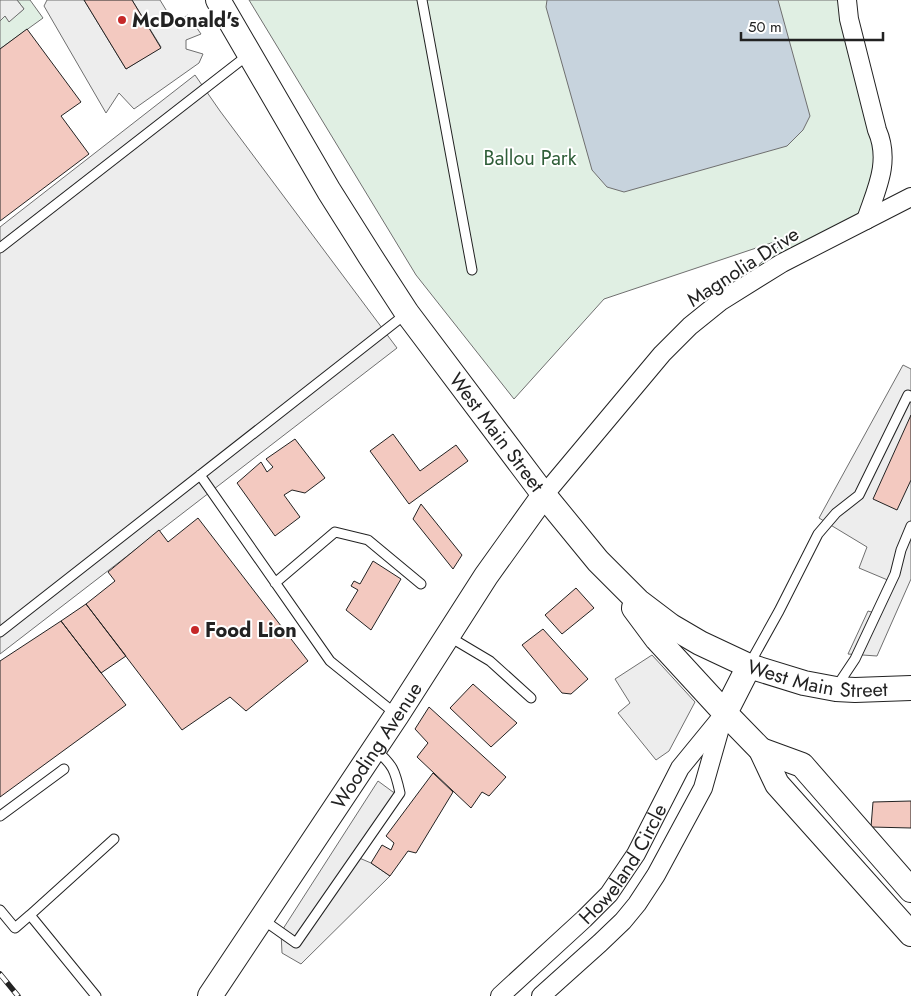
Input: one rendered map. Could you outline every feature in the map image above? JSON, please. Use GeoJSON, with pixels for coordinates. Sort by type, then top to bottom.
{"type":"FeatureCollection","features":[{"type":"Feature","properties":{"kind":"main road","name":"West Main Street"},"geometry":{"type":"LineString","coordinates":[[218,0],[329,191],[407,313],[544,494],[598,561],[638,601],[671,626],[700,643],[749,666],[804,683],[836,689],[911,688]]}},
{"type":"Feature","properties":{"kind":"main road","name":"Wooding Avenue"},"geometry":{"type":"LineString","coordinates":[[210,996],[397,715],[486,576],[544,494]]}},
{"type":"Feature","properties":{"kind":"main road"},"geometry":{"type":"LineString","coordinates":[[598,561],[658,638],[724,714],[761,750],[778,784],[911,934]]}},
{"type":"Feature","properties":{"kind":"main road","name":"Howeland Circle"},"geometry":{"type":"LineString","coordinates":[[724,714],[749,666]]}},
{"type":"Feature","properties":{"kind":"main road"},"geometry":{"type":"LineString","coordinates":[[761,750],[802,765],[911,890],[890,910]]}},
{"type":"Feature","properties":{"kind":"street"},"geometry":{"type":"LineString","coordinates":[[848,0],[849,18],[884,155],[882,172],[866,220]]}},
{"type":"Feature","properties":{"kind":"street","name":"Magnolia Drive"},"geometry":{"type":"LineString","coordinates":[[544,494],[662,354],[690,326],[721,301],[782,263],[911,197]]}},
{"type":"Feature","properties":{"kind":"street","name":"Howeland Circle"},"geometry":{"type":"LineString","coordinates":[[500,996],[609,894],[636,854],[680,768],[724,714]]}},
{"type":"Feature","properties":{"kind":"street","name":"Howeland Circle"},"geometry":{"type":"LineString","coordinates":[[541,996],[623,921],[646,891],[703,788],[724,714]]}},
{"type":"Feature","properties":{"kind":"street"},"geometry":{"type":"LineString","coordinates":[[624,872],[646,891]]}},
{"type":"Feature","properties":{"kind":"street"},"geometry":{"type":"LineString","coordinates":[[545,955],[565,975]]}},
{"type":"Feature","properties":{"kind":"lane"},"geometry":{"type":"LineString","coordinates":[[422,0],[472,270]]}},
{"type":"Feature","properties":{"kind":"lane"},"geometry":{"type":"LineString","coordinates":[[0,248],[249,54]]}},
{"type":"Feature","properties":{"kind":"lane"},"geometry":{"type":"LineString","coordinates":[[0,632],[407,313]]}},
{"type":"Feature","properties":{"kind":"lane"},"geometry":{"type":"LineString","coordinates":[[749,666],[818,534],[836,512],[860,495],[908,395],[911,397]]}},
{"type":"Feature","properties":{"kind":"lane"},"geometry":{"type":"LineString","coordinates":[[200,475],[330,661],[397,715]]}},
{"type":"Feature","properties":{"kind":"lane"},"geometry":{"type":"LineString","coordinates":[[836,689],[855,659],[895,574],[901,550],[911,526]]}},
{"type":"Feature","properties":{"kind":"lane"},"geometry":{"type":"LineString","coordinates":[[275,583],[335,532],[368,540],[421,584]]}},
{"type":"Feature","properties":{"kind":"lane"},"geometry":{"type":"LineString","coordinates":[[448,636],[490,661],[531,698]]}},
{"type":"Feature","properties":{"kind":"lane"},"geometry":{"type":"LineString","coordinates":[[262,918],[296,943],[400,792],[396,773],[389,762],[374,749]]}},
{"type":"Feature","properties":{"kind":"lane"},"geometry":{"type":"LineString","coordinates":[[0,816],[64,770]]}},
{"type":"Feature","properties":{"kind":"lane"},"geometry":{"type":"LineString","coordinates":[[0,910],[15,928],[114,839]]}},
{"type":"Feature","properties":{"kind":"lane"},"geometry":{"type":"LineString","coordinates":[[30,915],[96,996]]}},
{"type":"Feature","properties":{"kind":"green space"},"geometry":{"type":"Polygon","coordinates":[[[17,0],[30,0],[43,18],[0,49],[0,21],[5,16],[9,21],[24,9],[17,0]]]}},
{"type":"Feature","properties":{"kind":"green space","name":"Ballou Park"},"geometry":{"type":"Polygon","coordinates":[[[249,0],[849,0],[882,173],[866,220],[782,263],[662,354],[789,237],[604,299],[514,399],[416,275],[249,0]]]}},
{"type":"Feature","properties":{"kind":"shaded area"},"geometry":{"type":"Polygon","coordinates":[[[0,0],[17,0],[24,9],[9,22],[5,16],[0,21],[0,0]]]}},
{"type":"Feature","properties":{"kind":"shaded area"},"geometry":{"type":"Polygon","coordinates":[[[47,0],[84,0],[126,69],[161,47],[132,0],[160,0],[174,23],[188,15],[201,34],[186,40],[186,49],[203,54],[199,63],[134,109],[119,93],[106,113],[44,6],[47,0]]]}},
{"type":"Feature","properties":{"kind":"shaded area"},"geometry":{"type":"Polygon","coordinates":[[[547,0],[778,0],[810,116],[803,130],[787,146],[624,192],[607,187],[592,170],[546,7],[547,0]]]}},
{"type":"Feature","properties":{"kind":"shaded area"},"geometry":{"type":"Polygon","coordinates":[[[195,75],[397,348],[0,654],[0,227],[195,75]]]}},
{"type":"Feature","properties":{"kind":"shaded area"},"geometry":{"type":"Polygon","coordinates":[[[903,365],[911,369],[911,579],[877,656],[848,654],[868,611],[875,613],[890,581],[859,568],[867,547],[819,518],[903,365]]]}},
{"type":"Feature","properties":{"kind":"shaded area"},"geometry":{"type":"Polygon","coordinates":[[[652,655],[695,702],[669,751],[656,760],[618,713],[630,703],[615,679],[652,655]]]}},
{"type":"Feature","properties":{"kind":"shaded area"},"geometry":{"type":"Polygon","coordinates":[[[378,781],[393,792],[400,793],[357,857],[371,863],[390,876],[301,964],[282,953],[281,932],[378,781]]]}},
{"type":"Feature","properties":{"kind":"building"},"geometry":{"type":"Polygon","coordinates":[[[84,0],[132,0],[161,48],[126,69],[84,0]]]}},
{"type":"Feature","properties":{"kind":"building"},"geometry":{"type":"Polygon","coordinates":[[[27,29],[81,102],[61,116],[89,154],[0,221],[0,49],[27,29]]]}},
{"type":"Feature","properties":{"kind":"building"},"geometry":{"type":"Polygon","coordinates":[[[911,415],[911,480],[897,510],[873,499],[911,415]]]}},
{"type":"Feature","properties":{"kind":"building"},"geometry":{"type":"Polygon","coordinates":[[[393,434],[420,471],[456,445],[468,461],[409,504],[370,451],[393,434]]]}},
{"type":"Feature","properties":{"kind":"building"},"geometry":{"type":"Polygon","coordinates":[[[295,439],[325,478],[305,493],[292,490],[284,495],[300,517],[275,536],[237,483],[261,462],[267,472],[273,467],[266,459],[295,439]]]}},
{"type":"Feature","properties":{"kind":"building"},"geometry":{"type":"Polygon","coordinates":[[[421,504],[462,555],[453,569],[413,519],[421,504]]]}},
{"type":"Feature","properties":{"kind":"building","name":"Food Lion"},"geometry":{"type":"Polygon","coordinates":[[[198,518],[308,661],[246,711],[230,697],[182,730],[86,604],[115,581],[108,572],[159,530],[168,542],[198,518]]]}},
{"type":"Feature","properties":{"kind":"building"},"geometry":{"type":"Polygon","coordinates":[[[373,561],[401,579],[371,630],[346,610],[358,590],[351,586],[354,581],[360,584],[373,561]]]}},
{"type":"Feature","properties":{"kind":"building"},"geometry":{"type":"Polygon","coordinates":[[[576,588],[594,608],[562,634],[545,615],[576,588]]]}},
{"type":"Feature","properties":{"kind":"building"},"geometry":{"type":"Polygon","coordinates":[[[86,604],[126,656],[101,673],[61,621],[86,604]]]}},
{"type":"Feature","properties":{"kind":"building"},"geometry":{"type":"Polygon","coordinates":[[[61,621],[126,705],[0,797],[0,661],[61,621]]]}},
{"type":"Feature","properties":{"kind":"building"},"geometry":{"type":"Polygon","coordinates":[[[543,629],[588,679],[571,694],[562,693],[522,645],[543,629]]]}},
{"type":"Feature","properties":{"kind":"building"},"geometry":{"type":"Polygon","coordinates":[[[473,684],[517,723],[491,747],[450,708],[473,684]]]}},
{"type":"Feature","properties":{"kind":"building"},"geometry":{"type":"Polygon","coordinates":[[[429,707],[506,777],[489,796],[482,792],[471,808],[417,757],[428,743],[415,729],[429,707]]]}},
{"type":"Feature","properties":{"kind":"building"},"geometry":{"type":"Polygon","coordinates":[[[433,773],[453,792],[416,853],[408,851],[390,876],[371,863],[382,845],[391,850],[394,843],[386,836],[433,773]]]}},
{"type":"Feature","properties":{"kind":"building"},"geometry":{"type":"Polygon","coordinates":[[[911,801],[911,828],[871,827],[873,802],[911,801]]]}},
{"type":"Feature","properties":{"kind":"railway"},"geometry":{"type":"LineString","coordinates":[[0,974],[18,996]]}},
{"type":"Feature","properties":{"kind":"place","name":"McDonald's"},"geometry":{"type":"Point","coordinates":[122,20]}},
{"type":"Feature","properties":{"kind":"place","name":"Food Lion"},"geometry":{"type":"Point","coordinates":[195,630]}}]}
